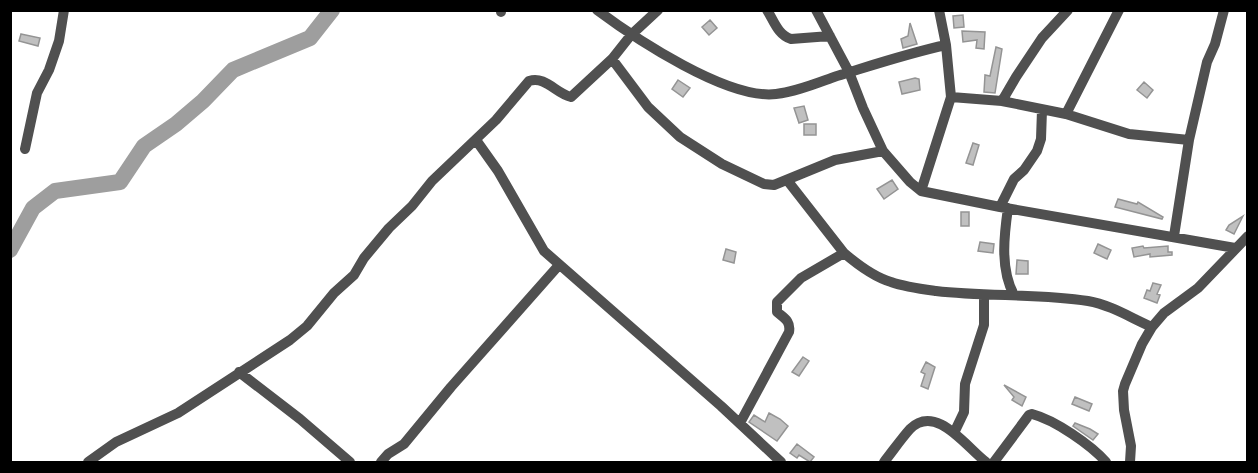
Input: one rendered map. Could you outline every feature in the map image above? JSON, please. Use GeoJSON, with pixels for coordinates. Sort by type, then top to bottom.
{"type":"FeatureCollection","features":[{"type":"Feature","properties":{"kind":"street"},"geometry":{"type":"LineString","coordinates":[[25,149],[37,93],[49,70],[64,10]]}},
{"type":"Feature","properties":{"kind":"street"},"geometry":{"type":"LineString","coordinates":[[597,10],[631,35],[676,61],[739,91],[757,94],[784,93],[915,52],[946,45]]}},
{"type":"Feature","properties":{"kind":"street"},"geometry":{"type":"LineString","coordinates":[[88,462],[116,442],[177,413],[290,340],[307,326],[334,293],[354,275],[364,258],[432,181],[496,120],[529,81],[543,80],[564,95],[571,97],[612,59],[631,35],[658,10]]}},
{"type":"Feature","properties":{"kind":"street"},"geometry":{"type":"LineString","coordinates":[[767,10],[785,37],[791,39],[830,36]]}},
{"type":"Feature","properties":{"kind":"street"},"geometry":{"type":"LineString","coordinates":[[816,10],[849,72],[883,151],[921,191],[1004,208],[1235,248]]}},
{"type":"Feature","properties":{"kind":"street"},"geometry":{"type":"LineString","coordinates":[[921,191],[951,97],[946,45],[939,10]]}},
{"type":"Feature","properties":{"kind":"street"},"geometry":{"type":"LineString","coordinates":[[1002,101],[1042,38],[1068,10]]}},
{"type":"Feature","properties":{"kind":"street"},"geometry":{"type":"LineString","coordinates":[[1174,236],[1189,140],[1207,62],[1215,44],[1224,10]]}},
{"type":"Feature","properties":{"kind":"street"},"geometry":{"type":"LineString","coordinates":[[1066,114],[1117,11]]}},
{"type":"Feature","properties":{"kind":"street"},"geometry":{"type":"LineString","coordinates":[[612,59],[648,107],[680,137],[722,164],[764,184],[774,185],[835,160],[883,151]]}},
{"type":"Feature","properties":{"kind":"street"},"geometry":{"type":"LineString","coordinates":[[951,97],[1002,101],[1066,114],[1129,134],[1189,140]]}},
{"type":"Feature","properties":{"kind":"street"},"geometry":{"type":"LineString","coordinates":[[1014,295],[1009,285],[1004,208],[1014,179],[1024,170],[1037,151],[1041,139],[1042,110]]}},
{"type":"Feature","properties":{"kind":"street"},"geometry":{"type":"LineString","coordinates":[[476,140],[498,171],[544,251],[740,423],[781,462]]}},
{"type":"Feature","properties":{"kind":"street"},"geometry":{"type":"LineString","coordinates":[[787,180],[844,253],[856,263],[891,282],[918,289],[984,296],[1057,297],[1090,302],[1108,306],[1152,327]]}},
{"type":"Feature","properties":{"kind":"street"},"geometry":{"type":"LineString","coordinates":[[1130,462],[1131,443],[1124,410],[1123,392],[1152,327],[1164,313],[1198,288],[1248,236]]}},
{"type":"Feature","properties":{"kind":"street"},"geometry":{"type":"LineString","coordinates":[[740,423],[789,332],[790,325],[777,312],[777,302],[801,278],[844,253]]}},
{"type":"Feature","properties":{"kind":"street"},"geometry":{"type":"LineString","coordinates":[[381,462],[388,454],[404,444],[559,265]]}},
{"type":"Feature","properties":{"kind":"street"},"geometry":{"type":"LineString","coordinates":[[954,433],[964,412],[965,384],[984,325],[984,296]]}},
{"type":"Feature","properties":{"kind":"street"},"geometry":{"type":"LineString","coordinates":[[239,372],[300,419],[345,461]]}},
{"type":"Feature","properties":{"kind":"street"},"geometry":{"type":"LineString","coordinates":[[994,462],[1032,414],[1093,448],[1106,462]]}},
{"type":"Feature","properties":{"kind":"street"},"geometry":{"type":"LineString","coordinates":[[884,462],[911,428],[921,421],[935,420],[954,433],[986,462]]}},
{"type":"Feature","properties":{"kind":"building"},"geometry":{"type":"Polygon","coordinates":[[[963,15],[964,27],[954,28],[953,16],[963,15]]]}},
{"type":"Feature","properties":{"kind":"building"},"geometry":{"type":"Polygon","coordinates":[[[710,20],[717,28],[709,35],[702,27],[710,20]]]}},
{"type":"Feature","properties":{"kind":"building"},"geometry":{"type":"Polygon","coordinates":[[[910,23],[917,44],[903,48],[901,39],[908,36],[910,23]]]}},
{"type":"Feature","properties":{"kind":"building"},"geometry":{"type":"Polygon","coordinates":[[[962,31],[985,32],[984,49],[976,48],[977,40],[963,42],[962,31]]]}},
{"type":"Feature","properties":{"kind":"building"},"geometry":{"type":"Polygon","coordinates":[[[21,34],[40,38],[38,46],[19,41],[21,34]]]}},
{"type":"Feature","properties":{"kind":"building"},"geometry":{"type":"Polygon","coordinates":[[[996,47],[1002,49],[995,93],[984,92],[985,75],[990,76],[996,47]]]}},
{"type":"Feature","properties":{"kind":"building"},"geometry":{"type":"Polygon","coordinates":[[[919,79],[920,90],[902,94],[899,82],[919,79]]]}},
{"type":"Feature","properties":{"kind":"building"},"geometry":{"type":"Polygon","coordinates":[[[678,80],[690,88],[683,97],[672,89],[678,80]]]}},
{"type":"Feature","properties":{"kind":"building"},"geometry":{"type":"Polygon","coordinates":[[[1144,82],[1153,90],[1147,98],[1137,90],[1144,82]]]}},
{"type":"Feature","properties":{"kind":"building"},"geometry":{"type":"Polygon","coordinates":[[[804,106],[808,120],[799,123],[794,108],[804,106]]]}},
{"type":"Feature","properties":{"kind":"building"},"geometry":{"type":"Polygon","coordinates":[[[804,124],[816,124],[816,135],[804,135],[804,124]]]}},
{"type":"Feature","properties":{"kind":"building"},"geometry":{"type":"Polygon","coordinates":[[[973,143],[979,145],[973,165],[966,163],[973,143]]]}},
{"type":"Feature","properties":{"kind":"building"},"geometry":{"type":"Polygon","coordinates":[[[892,180],[898,189],[884,199],[877,189],[892,180]]]}},
{"type":"Feature","properties":{"kind":"building"},"geometry":{"type":"Polygon","coordinates":[[[1118,199],[1137,204],[1138,202],[1163,217],[1162,219],[1115,207],[1118,199]]]}},
{"type":"Feature","properties":{"kind":"building"},"geometry":{"type":"Polygon","coordinates":[[[961,212],[969,212],[969,226],[961,226],[961,212]]]}},
{"type":"Feature","properties":{"kind":"building"},"geometry":{"type":"Polygon","coordinates":[[[1243,216],[1234,234],[1226,230],[1229,225],[1243,216]]]}},
{"type":"Feature","properties":{"kind":"building"},"geometry":{"type":"Polygon","coordinates":[[[980,242],[994,244],[993,253],[978,251],[980,242]]]}},
{"type":"Feature","properties":{"kind":"building"},"geometry":{"type":"Polygon","coordinates":[[[1098,244],[1111,250],[1107,259],[1094,253],[1098,244]]]}},
{"type":"Feature","properties":{"kind":"building"},"geometry":{"type":"Polygon","coordinates":[[[1143,246],[1144,248],[1168,246],[1168,252],[1172,252],[1172,255],[1150,257],[1150,254],[1134,257],[1132,248],[1143,246]]]}},
{"type":"Feature","properties":{"kind":"building"},"geometry":{"type":"Polygon","coordinates":[[[726,249],[736,252],[734,263],[723,260],[726,249]]]}},
{"type":"Feature","properties":{"kind":"building"},"geometry":{"type":"Polygon","coordinates":[[[1017,260],[1028,261],[1028,274],[1016,274],[1017,260]]]}},
{"type":"Feature","properties":{"kind":"building"},"geometry":{"type":"Polygon","coordinates":[[[1153,283],[1161,285],[1157,294],[1160,295],[1157,303],[1144,298],[1153,283]]]}},
{"type":"Feature","properties":{"kind":"building"},"geometry":{"type":"Polygon","coordinates":[[[803,357],[809,361],[799,376],[792,372],[803,357]]]}},
{"type":"Feature","properties":{"kind":"building"},"geometry":{"type":"Polygon","coordinates":[[[926,362],[935,367],[928,389],[921,386],[925,374],[921,372],[926,362]]]}},
{"type":"Feature","properties":{"kind":"building"},"geometry":{"type":"Polygon","coordinates":[[[1004,385],[1026,397],[1022,406],[1012,400],[1014,397],[1004,385]]]}},
{"type":"Feature","properties":{"kind":"building"},"geometry":{"type":"Polygon","coordinates":[[[1075,397],[1092,404],[1089,411],[1072,404],[1075,397]]]}},
{"type":"Feature","properties":{"kind":"building"},"geometry":{"type":"Polygon","coordinates":[[[769,413],[788,426],[777,441],[749,422],[754,415],[765,422],[769,413]]]}},
{"type":"Feature","properties":{"kind":"building"},"geometry":{"type":"Polygon","coordinates":[[[1075,423],[1098,434],[1093,440],[1073,426],[1075,423]]]}},
{"type":"Feature","properties":{"kind":"building"},"geometry":{"type":"Polygon","coordinates":[[[797,444],[814,457],[810,462],[799,455],[797,458],[790,453],[797,444]]]}},
{"type":"Feature","properties":{"kind":"waterway"},"geometry":{"type":"LineString","coordinates":[[10,250],[33,208],[55,191],[120,182],[144,146],[176,124],[203,101],[233,70],[310,38],[332,10]]}},
{"type":"Feature","properties":{"kind":"waterway"},"geometry":{"type":"LineString","coordinates":[[10,239],[13,246]]}}]}
